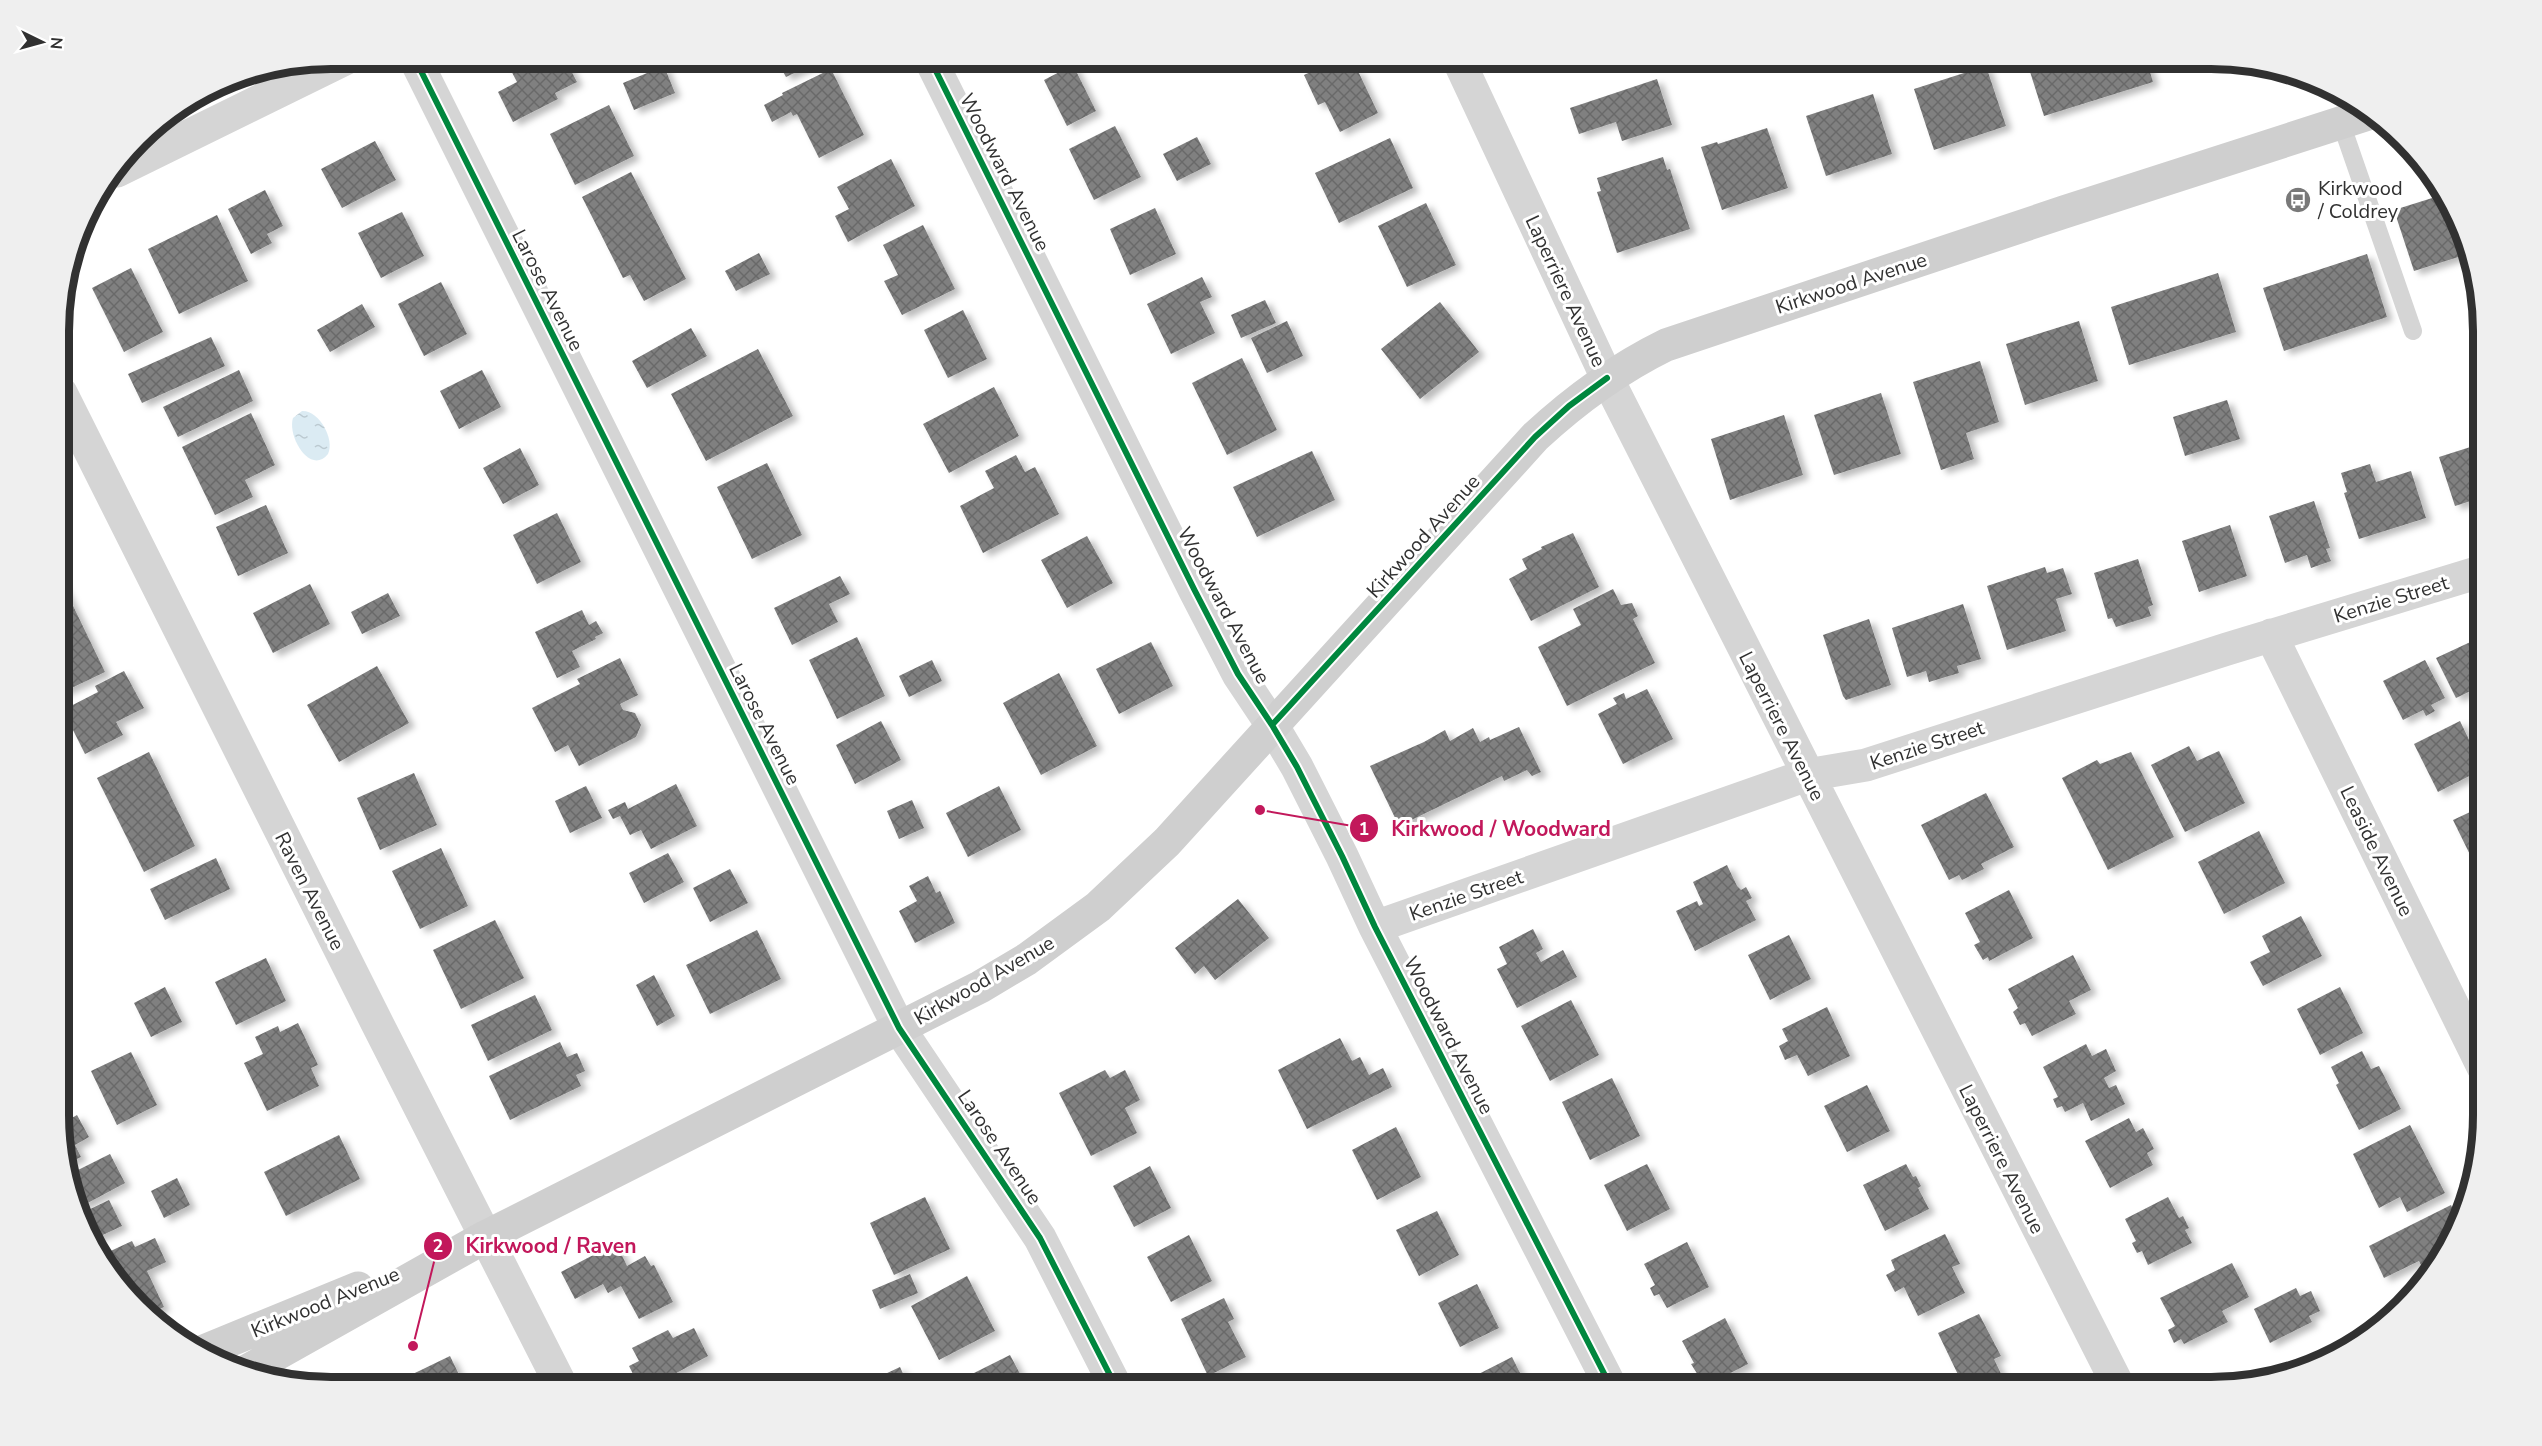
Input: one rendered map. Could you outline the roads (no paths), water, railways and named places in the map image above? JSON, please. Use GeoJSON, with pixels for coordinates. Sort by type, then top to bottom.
{"type":"FeatureCollection","features":[{"type":"Feature","properties":{"kind":"main road","name":"Kirkwood Avenue"},"geometry":{"type":"LineString","coordinates":[[256,1366],[485,1237],[980,987],[1027,959],[1098,907],[1133,876],[1199,809],[1272,725],[1535,437],[1569,406],[1607,378],[1666,345],[2064,212],[2354,119]]}},
{"type":"Feature","properties":{"kind":"main road","name":"Kirkwood Avenue"},"geometry":{"type":"LineString","coordinates":[[211,1348],[485,1237]]}},
{"type":"Feature","properties":{"kind":"street","name":"Larose Avenue"},"geometry":{"type":"LineString","coordinates":[[420,69],[899,1028],[1040,1238],[1111,1377]]}},
{"type":"Feature","properties":{"kind":"street","name":"Woodward Avenue"},"geometry":{"type":"LineString","coordinates":[[935,69],[1195,591],[1238,674],[1272,725],[1342,856],[1375,927],[1606,1377]]}},
{"type":"Feature","properties":{"kind":"street","name":"Laperriere Avenue"},"geometry":{"type":"LineString","coordinates":[[1463,69],[1607,378],[2114,1377]]}},
{"type":"Feature","properties":{"kind":"street"},"geometry":{"type":"LineString","coordinates":[[127,166],[322,70]]}},
{"type":"Feature","properties":{"kind":"street","name":"Raven Avenue"},"geometry":{"type":"LineString","coordinates":[[69,409],[556,1377]]}},
{"type":"Feature","properties":{"kind":"street","name":"Kenzie Street"},"geometry":{"type":"LineString","coordinates":[[1375,927],[1807,776],[1866,765],[2271,635],[2473,574]]}},
{"type":"Feature","properties":{"kind":"street","name":"Leaside Avenue"},"geometry":{"type":"LineString","coordinates":[[2271,635],[2473,1046]]}},
{"type":"Feature","properties":{"kind":"lane"},"geometry":{"type":"LineString","coordinates":[[2354,119],[2413,331]]}},
{"type":"Feature","properties":{"kind":"water"},"geometry":{"type":"Polygon","coordinates":[[[302,411],[314,415],[324,426],[330,448],[328,454],[321,460],[307,457],[301,451],[293,434],[293,418],[302,411]]]}},
{"type":"Feature","properties":{"kind":"place","name":"Kirkwood / Coldrey"},"geometry":{"type":"Point","coordinates":[2298,200]}},
{"type":"Feature","properties":{"kind":"place","name":"Kirkwood / Woodward"},"geometry":{"type":"Point","coordinates":[1260,810]}},
{"type":"Feature","properties":{"kind":"place","name":"Kirkwood / Raven"},"geometry":{"type":"Point","coordinates":[413,1346]}}]}
